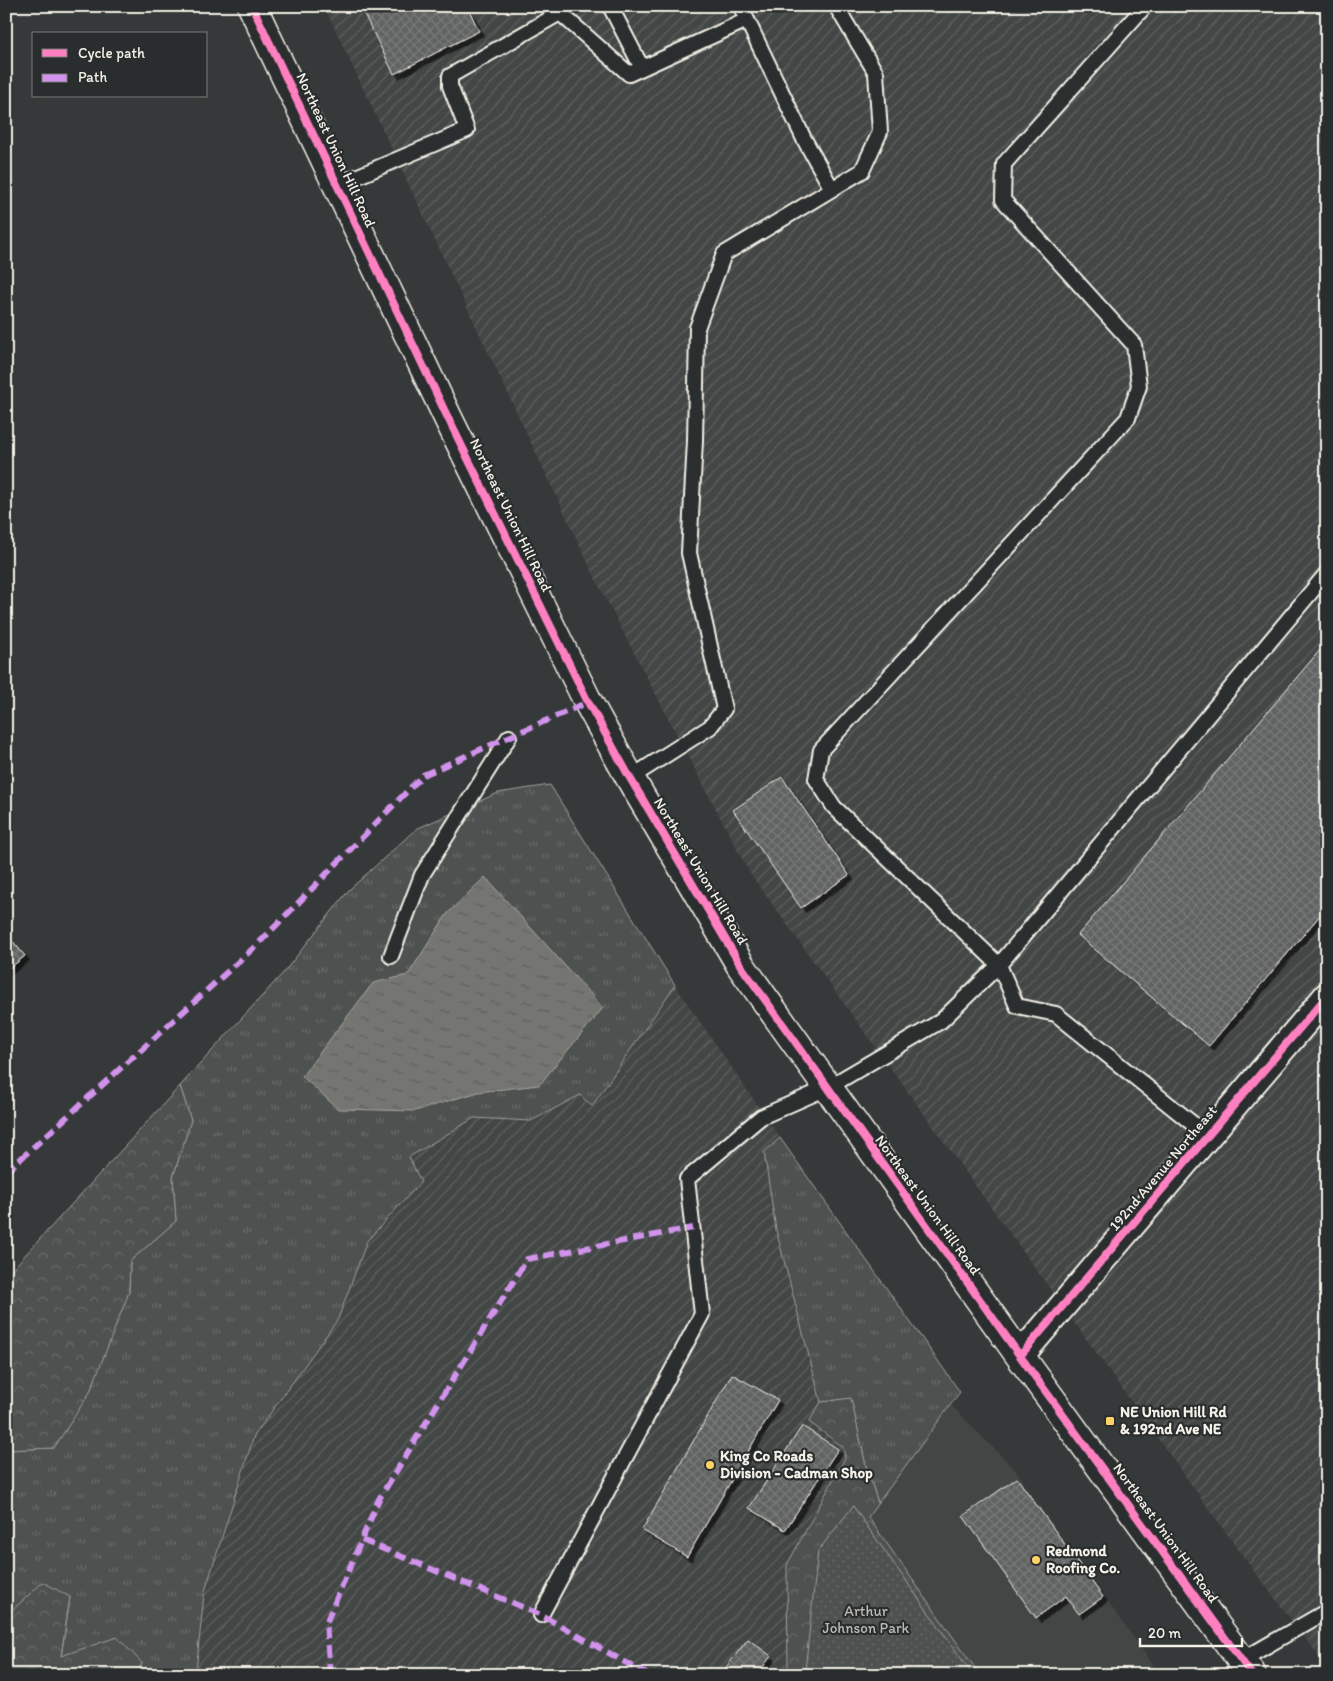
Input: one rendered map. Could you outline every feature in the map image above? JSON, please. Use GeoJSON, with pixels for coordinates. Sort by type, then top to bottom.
{"type":"FeatureCollection","features":[{"type":"Feature","properties":{"kind":"main road","name":"Northeast Union Hill Road"},"geometry":{"type":"LineString","coordinates":[[252,6],[448,418],[588,702],[630,778],[741,966],[1020,1356],[1247,1668]]}},
{"type":"Feature","properties":{"kind":"street","name":"192nd Avenue Northeast"},"geometry":{"type":"LineString","coordinates":[[1020,1356],[1327,996]]}},
{"type":"Feature","properties":{"kind":"lane"},"geometry":{"type":"LineString","coordinates":[[610,6],[642,68]]}},
{"type":"Feature","properties":{"kind":"lane"},"geometry":{"type":"LineString","coordinates":[[740,6],[804,139],[832,189]]}},
{"type":"Feature","properties":{"kind":"lane"},"geometry":{"type":"LineString","coordinates":[[630,778],[710,727],[724,709],[688,553],[695,441],[697,328],[724,254],[862,171],[880,132],[876,73],[836,6]]}},
{"type":"Feature","properties":{"kind":"lane"},"geometry":{"type":"LineString","coordinates":[[1145,6],[1004,164],[1003,200],[1134,345],[1139,386],[1128,418],[821,750],[816,779],[834,807],[999,965],[1017,1006],[1056,1014],[1208,1136]]}},
{"type":"Feature","properties":{"kind":"lane"},"geometry":{"type":"LineString","coordinates":[[337,185],[467,130],[450,86],[450,76],[560,13],[629,74],[747,20]]}},
{"type":"Feature","properties":{"kind":"lane"},"geometry":{"type":"LineString","coordinates":[[540,1616],[702,1314],[687,1179],[761,1118],[827,1088],[941,1021],[999,965],[1327,573]]}},
{"type":"Feature","properties":{"kind":"lane"},"geometry":{"type":"LineString","coordinates":[[391,956],[422,875],[509,737]]}},
{"type":"Feature","properties":{"kind":"lane"},"geometry":{"type":"LineString","coordinates":[[1247,1668],[1327,1611]]}},
{"type":"Feature","properties":{"kind":"shaded area"},"geometry":{"type":"Polygon","coordinates":[[[324,6],[1327,6],[1327,1667],[1245,1559],[749,872],[600,588],[324,6]]]}},
{"type":"Feature","properties":{"kind":"shaded area"},"geometry":{"type":"Polygon","coordinates":[[[675,985],[780,1138],[764,1152],[776,1230],[821,1402],[809,1422],[843,1448],[845,1458],[787,1565],[788,1675],[197,1675],[204,1594],[254,1436],[338,1319],[367,1241],[421,1182],[409,1157],[474,1118],[531,1121],[580,1095],[592,1106],[675,985]]]}},
{"type":"Feature","properties":{"kind":"shaded area"},"geometry":{"type":"Polygon","coordinates":[[[946,1400],[1016,1471],[1160,1675],[973,1675],[862,1519],[946,1400]]]}},
{"type":"Feature","properties":{"kind":"green space"},"geometry":{"type":"Polygon","coordinates":[[[550,785],[675,985],[592,1106],[580,1095],[531,1121],[474,1118],[409,1157],[421,1182],[367,1241],[338,1319],[254,1436],[204,1594],[197,1675],[137,1675],[142,1663],[61,1657],[70,1597],[6,1614],[6,1450],[54,1448],[129,1292],[130,1261],[176,1221],[173,1177],[191,1120],[180,1086],[284,972],[349,890],[416,829],[498,793],[550,785]]]}},
{"type":"Feature","properties":{"kind":"green space"},"geometry":{"type":"Polygon","coordinates":[[[180,1086],[191,1120],[173,1177],[176,1221],[130,1261],[129,1292],[90,1392],[54,1448],[6,1450],[6,1276],[180,1086]]]}},
{"type":"Feature","properties":{"kind":"green space"},"geometry":{"type":"Polygon","coordinates":[[[780,1138],[960,1392],[878,1503],[866,1466],[851,1399],[821,1402],[776,1230],[764,1152],[780,1138]]]}},
{"type":"Feature","properties":{"kind":"green space","name":"Arthur Johnson Park"},"geometry":{"type":"Polygon","coordinates":[[[851,1398],[866,1466],[878,1503],[868,1517],[980,1675],[788,1675],[787,1565],[845,1458],[843,1447],[809,1422],[821,1402],[851,1398]]]}},
{"type":"Feature","properties":{"kind":"green space","name":"Arthur Johnson Park"},"geometry":{"type":"Polygon","coordinates":[[[853,1506],[973,1675],[808,1675],[805,1671],[818,1551],[853,1506]]]}},
{"type":"Feature","properties":{"kind":"green space"},"geometry":{"type":"Polygon","coordinates":[[[43,1582],[70,1597],[61,1656],[117,1637],[142,1663],[137,1675],[6,1675],[6,1614],[43,1582]]]}},
{"type":"Feature","properties":{"kind":"water"},"geometry":{"type":"Polygon","coordinates":[[[485,877],[603,1008],[539,1085],[478,1092],[415,1111],[338,1109],[302,1076],[373,983],[408,975],[447,914],[485,877]]]}},
{"type":"Feature","properties":{"kind":"building"},"geometry":{"type":"Polygon","coordinates":[[[360,6],[467,6],[479,31],[394,74],[360,6]]]}},
{"type":"Feature","properties":{"kind":"building"},"geometry":{"type":"Polygon","coordinates":[[[1326,643],[1327,907],[1209,1046],[1078,935],[1326,643]]]}},
{"type":"Feature","properties":{"kind":"building"},"geometry":{"type":"Polygon","coordinates":[[[782,777],[849,875],[801,908],[733,810],[782,777]]]}},
{"type":"Feature","properties":{"kind":"building"},"geometry":{"type":"Polygon","coordinates":[[[6,933],[25,956],[6,971],[6,933]]]}},
{"type":"Feature","properties":{"kind":"building","name":"King Co Roads Division - Cadman Shop"},"geometry":{"type":"Polygon","coordinates":[[[732,1374],[778,1400],[687,1557],[642,1530],[732,1374]]]}},
{"type":"Feature","properties":{"kind":"building"},"geometry":{"type":"Polygon","coordinates":[[[802,1426],[838,1449],[785,1530],[749,1508],[802,1426]]]}},
{"type":"Feature","properties":{"kind":"building","name":"Redmond Roofing Co."},"geometry":{"type":"Polygon","coordinates":[[[1017,1478],[1103,1597],[1079,1614],[1066,1596],[1036,1618],[963,1516],[1017,1478]]]}},
{"type":"Feature","properties":{"kind":"building"},"geometry":{"type":"Polygon","coordinates":[[[748,1639],[771,1656],[757,1675],[720,1675],[748,1639]]]}},
{"type":"Feature","properties":{"kind":"marked path"},"geometry":{"type":"LineString","coordinates":[[6,1172],[258,944],[423,775],[588,702]]}},
{"type":"Feature","properties":{"kind":"marked path"},"geometry":{"type":"LineString","coordinates":[[330,1675],[326,1623],[379,1499],[527,1259],[693,1228]]}},
{"type":"Feature","properties":{"kind":"marked path"},"geometry":{"type":"LineString","coordinates":[[362,1540],[541,1615],[648,1675]]}},
{"type":"Feature","properties":{"kind":"cycle path"},"geometry":{"type":"LineString","coordinates":[[252,6],[448,418],[588,702],[630,778],[741,966],[1020,1356],[1252,1675]]}},
{"type":"Feature","properties":{"kind":"cycle path"},"geometry":{"type":"LineString","coordinates":[[1020,1356],[1327,996]]}},
{"type":"Feature","properties":{"kind":"place","name":"NE Union Hill Rd & 192nd Ave NE"},"geometry":{"type":"Point","coordinates":[1110,1421]}},
{"type":"Feature","properties":{"kind":"place","name":"King Co Roads Division - Cadman Shop"},"geometry":{"type":"Point","coordinates":[710,1465]}},
{"type":"Feature","properties":{"kind":"place","name":"Redmond Roofing Co."},"geometry":{"type":"Point","coordinates":[1036,1560]}}]}
